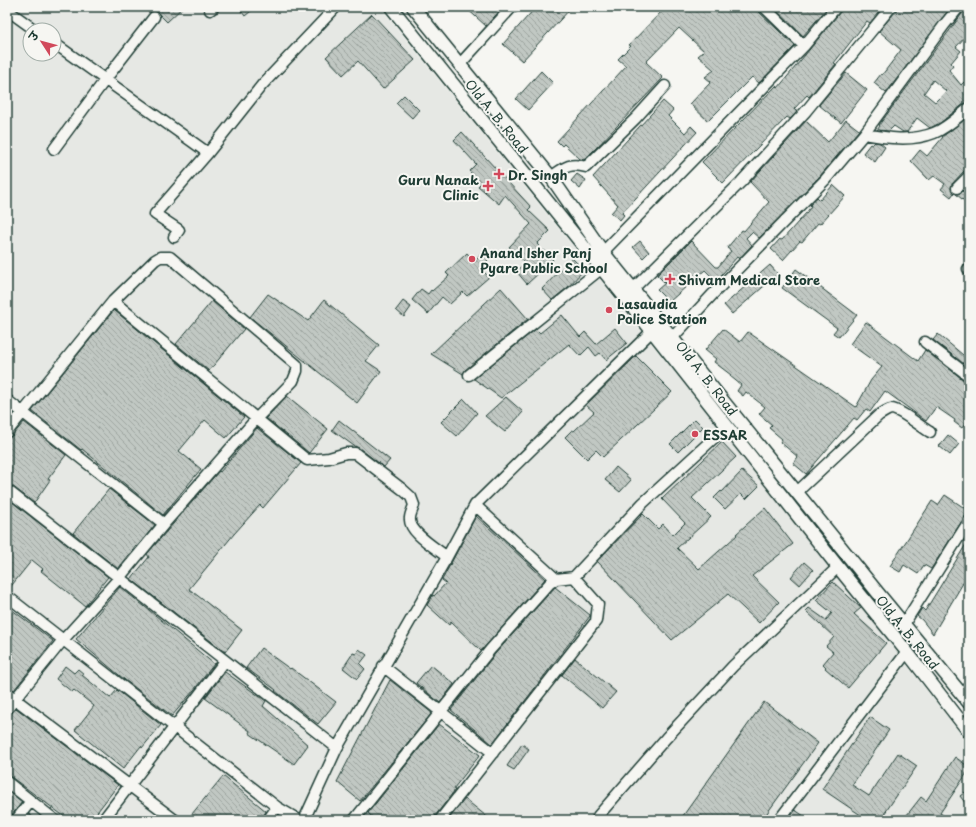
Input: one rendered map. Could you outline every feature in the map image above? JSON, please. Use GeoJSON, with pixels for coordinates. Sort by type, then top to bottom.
{"type":"FeatureCollection","features":[{"type":"Feature","properties":{"kind":"main road","name":"Old A. B. Road"},"geometry":{"type":"LineString","coordinates":[[391,7],[602,268],[969,732]]}},
{"type":"Feature","properties":{"kind":"main road","name":"Old A. B. Road"},"geometry":{"type":"LineString","coordinates":[[413,7],[551,177],[603,252],[634,288],[878,593],[969,703]]}},
{"type":"Feature","properties":{"kind":"street"},"geometry":{"type":"LineString","coordinates":[[174,237],[179,230],[156,214],[208,153],[262,85],[336,7]]}},
{"type":"Feature","properties":{"kind":"street"},"geometry":{"type":"LineString","coordinates":[[460,64],[512,7]]}},
{"type":"Feature","properties":{"kind":"street"},"geometry":{"type":"LineString","coordinates":[[764,7],[804,46]]}},
{"type":"Feature","properties":{"kind":"street"},"geometry":{"type":"LineString","coordinates":[[603,252],[804,46],[836,7]]}},
{"type":"Feature","properties":{"kind":"street"},"geometry":{"type":"LineString","coordinates":[[634,288],[740,182],[806,111],[891,7]]}},
{"type":"Feature","properties":{"kind":"street"},"geometry":{"type":"LineString","coordinates":[[673,338],[713,294],[825,180],[864,134],[959,7]]}},
{"type":"Feature","properties":{"kind":"street"},"geometry":{"type":"LineString","coordinates":[[10,12],[24,22]]}},
{"type":"Feature","properties":{"kind":"street"},"geometry":{"type":"LineString","coordinates":[[54,149],[154,17]]}},
{"type":"Feature","properties":{"kind":"street"},"geometry":{"type":"LineString","coordinates":[[62,50],[208,153]]}},
{"type":"Feature","properties":{"kind":"street"},"geometry":{"type":"LineString","coordinates":[[551,177],[568,165],[575,164],[586,167],[636,118],[665,86]]}},
{"type":"Feature","properties":{"kind":"street"},"geometry":{"type":"LineString","coordinates":[[864,134],[898,139],[915,138],[934,133],[947,126],[969,108]]}},
{"type":"Feature","properties":{"kind":"street"},"geometry":{"type":"LineString","coordinates":[[957,188],[969,176]]}},
{"type":"Feature","properties":{"kind":"street"},"geometry":{"type":"LineString","coordinates":[[7,432],[114,301],[155,260],[160,257],[170,257],[296,365],[297,371],[293,381],[257,418],[119,578],[11,696],[7,709]]}},
{"type":"Feature","properties":{"kind":"street"},"geometry":{"type":"LineString","coordinates":[[469,375],[602,268]]}},
{"type":"Feature","properties":{"kind":"street"},"geometry":{"type":"LineString","coordinates":[[114,301],[307,460],[329,458],[346,453],[355,453],[366,461],[410,496],[414,506],[409,519],[412,528],[418,536],[432,544],[447,557]]}},
{"type":"Feature","properties":{"kind":"street"},"geometry":{"type":"LineString","coordinates":[[304,820],[337,748],[447,557],[475,504],[652,331]]}},
{"type":"Feature","properties":{"kind":"street"},"geometry":{"type":"LineString","coordinates":[[925,342],[969,376]]}},
{"type":"Feature","properties":{"kind":"street"},"geometry":{"type":"LineString","coordinates":[[7,400],[164,524]]}},
{"type":"Feature","properties":{"kind":"street"},"geometry":{"type":"LineString","coordinates":[[797,492],[879,415],[887,410],[892,409],[899,411],[930,432]]}},
{"type":"Feature","properties":{"kind":"street"},"geometry":{"type":"LineString","coordinates":[[354,820],[490,650],[530,605],[556,579],[574,577],[643,503],[727,426]]}},
{"type":"Feature","properties":{"kind":"street"},"geometry":{"type":"LineString","coordinates":[[7,490],[337,748]]}},
{"type":"Feature","properties":{"kind":"street"},"geometry":{"type":"LineString","coordinates":[[475,504],[556,579]]}},
{"type":"Feature","properties":{"kind":"street"},"geometry":{"type":"LineString","coordinates":[[904,624],[969,521]]}},
{"type":"Feature","properties":{"kind":"street"},"geometry":{"type":"LineString","coordinates":[[598,816],[666,738],[733,666],[838,567]]}},
{"type":"Feature","properties":{"kind":"street"},"geometry":{"type":"LineString","coordinates":[[440,820],[596,622],[598,604],[574,577]]}},
{"type":"Feature","properties":{"kind":"street"},"geometry":{"type":"LineString","coordinates":[[7,596],[277,807],[299,820]]}},
{"type":"Feature","properties":{"kind":"street"},"geometry":{"type":"LineString","coordinates":[[779,820],[907,652]]}},
{"type":"Feature","properties":{"kind":"street"},"geometry":{"type":"LineString","coordinates":[[103,820],[225,661]]}},
{"type":"Feature","properties":{"kind":"street"},"geometry":{"type":"LineString","coordinates":[[383,666],[493,753]]}},
{"type":"Feature","properties":{"kind":"street"},"geometry":{"type":"LineString","coordinates":[[11,696],[175,820]]}},
{"type":"Feature","properties":{"kind":"street"},"geometry":{"type":"LineString","coordinates":[[7,782],[55,820]]}},
{"type":"Feature","properties":{"kind":"street"},"geometry":{"type":"LineString","coordinates":[[16,820],[31,801]]}},
{"type":"Feature","properties":{"kind":"street"},"geometry":{"type":"LineString","coordinates":[[268,820],[277,807]]}},
{"type":"Feature","properties":{"kind":"shaded area"},"geometry":{"type":"Polygon","coordinates":[[[7,7],[380,7],[816,548],[969,745],[969,820],[7,820],[7,7]]]}},
{"type":"Feature","properties":{"kind":"building"},"geometry":{"type":"Polygon","coordinates":[[[152,7],[183,7],[167,22],[152,7]]]}},
{"type":"Feature","properties":{"kind":"building"},"geometry":{"type":"Polygon","coordinates":[[[238,7],[256,7],[245,16],[238,7]]]}},
{"type":"Feature","properties":{"kind":"building"},"geometry":{"type":"Polygon","coordinates":[[[465,7],[503,7],[486,26],[465,7]]]}},
{"type":"Feature","properties":{"kind":"building"},"geometry":{"type":"Polygon","coordinates":[[[536,7],[572,7],[522,61],[503,44],[536,7]]]}},
{"type":"Feature","properties":{"kind":"building"},"geometry":{"type":"Polygon","coordinates":[[[666,7],[758,7],[759,12],[795,46],[759,83],[752,77],[708,121],[690,104],[711,82],[705,77],[714,70],[698,56],[704,51],[679,28],[646,62],[663,78],[584,160],[580,159],[564,144],[562,146],[557,141],[626,66],[618,59],[631,46],[629,45],[666,7]]]}},
{"type":"Feature","properties":{"kind":"building"},"geometry":{"type":"Polygon","coordinates":[[[773,7],[828,7],[803,36],[773,7]]]}},
{"type":"Feature","properties":{"kind":"building"},"geometry":{"type":"Polygon","coordinates":[[[842,7],[883,7],[870,23],[867,21],[834,63],[836,64],[809,97],[807,95],[794,109],[797,112],[790,119],[787,117],[723,183],[702,162],[776,86],[778,88],[841,11],[842,7]]]}},
{"type":"Feature","properties":{"kind":"building"},"geometry":{"type":"Polygon","coordinates":[[[897,7],[951,7],[886,93],[874,83],[901,50],[879,31],[896,11],[897,7]]]}},
{"type":"Feature","properties":{"kind":"building"},"geometry":{"type":"Polygon","coordinates":[[[965,7],[969,7],[969,39],[966,36],[956,47],[961,51],[951,63],[953,65],[949,70],[961,85],[964,82],[969,87],[969,102],[965,103],[940,123],[930,128],[917,118],[907,132],[903,132],[894,126],[889,131],[877,130],[880,126],[879,125],[964,11],[965,7]],[[933,80],[924,93],[935,102],[946,91],[933,80]]]}},
{"type":"Feature","properties":{"kind":"building"},"geometry":{"type":"Polygon","coordinates":[[[372,14],[415,60],[383,89],[358,61],[343,75],[326,57],[372,14]]]}},
{"type":"Feature","properties":{"kind":"building"},"geometry":{"type":"Polygon","coordinates":[[[541,71],[553,83],[528,110],[516,99],[541,71]]]}},
{"type":"Feature","properties":{"kind":"building"},"geometry":{"type":"Polygon","coordinates":[[[846,73],[867,90],[841,123],[819,105],[846,73]]]}},
{"type":"Feature","properties":{"kind":"building"},"geometry":{"type":"Polygon","coordinates":[[[404,95],[419,110],[412,118],[396,103],[404,95]]]}},
{"type":"Feature","properties":{"kind":"building"},"geometry":{"type":"Polygon","coordinates":[[[663,101],[673,110],[668,116],[685,133],[691,126],[697,132],[622,213],[624,215],[620,220],[611,213],[618,205],[593,177],[663,101]]]}},
{"type":"Feature","properties":{"kind":"building"},"geometry":{"type":"Polygon","coordinates":[[[969,116],[969,170],[964,171],[952,184],[951,189],[954,193],[951,197],[941,189],[945,184],[934,176],[929,180],[911,161],[920,150],[927,156],[942,137],[969,116]]]}},
{"type":"Feature","properties":{"kind":"building"},"geometry":{"type":"Polygon","coordinates":[[[846,120],[859,130],[820,176],[759,238],[752,232],[746,238],[752,245],[739,259],[737,257],[716,281],[705,270],[669,302],[657,290],[665,283],[657,275],[691,241],[716,267],[718,267],[731,251],[727,248],[769,202],[750,182],[806,121],[828,142],[846,120]]]}},
{"type":"Feature","properties":{"kind":"building"},"geometry":{"type":"Polygon","coordinates":[[[462,132],[531,207],[528,210],[550,231],[537,244],[553,260],[527,284],[516,271],[525,263],[509,247],[531,224],[505,195],[499,204],[478,186],[481,183],[469,171],[476,164],[454,140],[462,132]]]}},
{"type":"Feature","properties":{"kind":"building"},"geometry":{"type":"Polygon","coordinates":[[[875,142],[880,143],[885,147],[875,162],[863,153],[870,144],[872,145],[875,142]]]}},
{"type":"Feature","properties":{"kind":"building"},"geometry":{"type":"Polygon","coordinates":[[[577,174],[586,180],[580,189],[571,181],[577,174]]]}},
{"type":"Feature","properties":{"kind":"building"},"geometry":{"type":"Polygon","coordinates":[[[833,185],[845,196],[820,224],[818,223],[802,242],[800,241],[783,260],[771,249],[780,239],[782,240],[807,212],[811,206],[810,205],[817,197],[820,200],[833,185]]]}},
{"type":"Feature","properties":{"kind":"building"},"geometry":{"type":"Polygon","coordinates":[[[969,185],[969,205],[956,194],[961,193],[969,185]]]}},
{"type":"Feature","properties":{"kind":"building"},"geometry":{"type":"Polygon","coordinates":[[[640,241],[649,252],[643,258],[633,247],[640,241]]]}},
{"type":"Feature","properties":{"kind":"building"},"geometry":{"type":"Polygon","coordinates":[[[483,251],[490,257],[481,269],[489,277],[467,296],[463,292],[450,304],[442,297],[428,314],[412,300],[421,289],[428,294],[431,290],[432,291],[449,276],[446,273],[467,253],[475,262],[483,251]]]}},
{"type":"Feature","properties":{"kind":"building"},"geometry":{"type":"Polygon","coordinates":[[[572,258],[584,270],[567,288],[552,300],[542,289],[572,258]]]}},
{"type":"Feature","properties":{"kind":"building"},"geometry":{"type":"Polygon","coordinates":[[[770,265],[778,274],[732,314],[724,305],[770,265]]]}},
{"type":"Feature","properties":{"kind":"building"},"geometry":{"type":"Polygon","coordinates":[[[796,269],[857,315],[839,337],[833,333],[837,328],[782,288],[796,269]]]}},
{"type":"Feature","properties":{"kind":"building"},"geometry":{"type":"Polygon","coordinates":[[[501,288],[528,319],[465,370],[463,374],[431,354],[501,288]]]}},
{"type":"Feature","properties":{"kind":"building"},"geometry":{"type":"Polygon","coordinates":[[[268,294],[308,321],[324,300],[379,345],[366,361],[381,371],[357,403],[250,317],[268,294]]]}},
{"type":"Feature","properties":{"kind":"building"},"geometry":{"type":"Polygon","coordinates":[[[212,301],[244,329],[209,371],[176,344],[212,301]]]}},
{"type":"Feature","properties":{"kind":"building"},"geometry":{"type":"Polygon","coordinates":[[[403,301],[411,307],[404,317],[396,310],[403,301]]]}},
{"type":"Feature","properties":{"kind":"building"},"geometry":{"type":"Polygon","coordinates":[[[114,310],[244,417],[226,438],[205,420],[179,451],[201,469],[163,515],[82,449],[81,450],[32,411],[114,310]]]}},
{"type":"Feature","properties":{"kind":"building"},"geometry":{"type":"Polygon","coordinates":[[[562,315],[580,337],[585,332],[596,344],[615,328],[627,343],[606,360],[600,353],[596,356],[589,347],[580,356],[569,344],[501,398],[474,379],[536,329],[540,333],[562,315]]]}},
{"type":"Feature","properties":{"kind":"building"},"geometry":{"type":"Polygon","coordinates":[[[866,322],[918,361],[925,350],[965,381],[969,382],[969,419],[962,428],[954,422],[955,420],[936,407],[926,421],[885,391],[870,412],[866,409],[857,420],[854,418],[806,474],[793,463],[798,457],[780,442],[782,439],[769,428],[772,425],[759,414],[765,407],[746,392],[743,396],[737,391],[741,385],[714,362],[716,359],[705,350],[723,329],[740,342],[748,332],[856,407],[871,380],[882,367],[850,344],[866,322]]]}},
{"type":"Feature","properties":{"kind":"building"},"geometry":{"type":"Polygon","coordinates":[[[938,334],[969,360],[969,368],[933,340],[938,334]]]}},
{"type":"Feature","properties":{"kind":"building"},"geometry":{"type":"Polygon","coordinates":[[[636,356],[672,392],[603,457],[596,450],[587,459],[565,437],[572,430],[574,431],[594,412],[586,405],[636,356]]]}},
{"type":"Feature","properties":{"kind":"building"},"geometry":{"type":"Polygon","coordinates":[[[287,396],[328,429],[309,453],[266,418],[287,396]]]}},
{"type":"Feature","properties":{"kind":"building"},"geometry":{"type":"Polygon","coordinates":[[[506,397],[523,412],[505,432],[485,416],[506,397]]]}},
{"type":"Feature","properties":{"kind":"building"},"geometry":{"type":"Polygon","coordinates":[[[464,399],[477,413],[457,436],[441,422],[464,399]]]}},
{"type":"Feature","properties":{"kind":"building"},"geometry":{"type":"Polygon","coordinates":[[[695,419],[703,427],[678,452],[670,444],[695,419]]]}},
{"type":"Feature","properties":{"kind":"building"},"geometry":{"type":"Polygon","coordinates":[[[339,420],[390,460],[384,467],[332,430],[339,420]]]}},
{"type":"Feature","properties":{"kind":"building"},"geometry":{"type":"Polygon","coordinates":[[[24,422],[66,455],[48,479],[50,480],[34,503],[11,485],[7,484],[7,438],[12,436],[24,422]]]}},
{"type":"Feature","properties":{"kind":"building"},"geometry":{"type":"Polygon","coordinates":[[[257,428],[301,463],[263,508],[260,505],[234,534],[189,589],[242,630],[225,652],[131,579],[149,557],[147,554],[257,428]]]}},
{"type":"Feature","properties":{"kind":"building"},"geometry":{"type":"Polygon","coordinates":[[[948,435],[959,444],[950,455],[939,446],[948,435]]]}},
{"type":"Feature","properties":{"kind":"building"},"geometry":{"type":"Polygon","coordinates":[[[722,442],[736,457],[692,498],[711,517],[677,548],[699,569],[765,508],[793,544],[752,576],[779,602],[759,623],[728,594],[672,640],[597,561],[643,514],[658,529],[663,524],[673,535],[685,523],[662,499],[722,442]]]}},
{"type":"Feature","properties":{"kind":"building"},"geometry":{"type":"Polygon","coordinates":[[[616,467],[631,480],[620,492],[605,480],[616,467]]]}},
{"type":"Feature","properties":{"kind":"building"},"geometry":{"type":"Polygon","coordinates":[[[742,471],[759,486],[746,499],[741,494],[725,509],[714,498],[721,491],[722,492],[742,471]]]}},
{"type":"Feature","properties":{"kind":"building"},"geometry":{"type":"Polygon","coordinates":[[[109,489],[155,525],[118,569],[73,533],[109,489]]]}},
{"type":"Feature","properties":{"kind":"building"},"geometry":{"type":"Polygon","coordinates":[[[945,495],[969,511],[969,515],[964,518],[931,569],[924,565],[918,574],[904,565],[900,572],[890,566],[932,501],[938,505],[945,495]]]}},
{"type":"Feature","properties":{"kind":"building"},"geometry":{"type":"Polygon","coordinates":[[[7,498],[108,577],[85,606],[41,571],[43,569],[32,560],[7,590],[7,498]]]}},
{"type":"Feature","properties":{"kind":"building"},"geometry":{"type":"Polygon","coordinates":[[[476,516],[545,579],[481,651],[451,622],[449,625],[427,605],[433,595],[434,596],[446,583],[442,580],[476,516]]]}},
{"type":"Feature","properties":{"kind":"building"},"geometry":{"type":"Polygon","coordinates":[[[969,533],[969,573],[933,634],[917,616],[922,608],[925,611],[968,541],[965,539],[969,533]]]}},
{"type":"Feature","properties":{"kind":"building"},"geometry":{"type":"Polygon","coordinates":[[[804,562],[813,570],[800,585],[791,577],[804,562]]]}},
{"type":"Feature","properties":{"kind":"building"},"geometry":{"type":"Polygon","coordinates":[[[833,582],[861,608],[854,614],[886,643],[848,688],[825,668],[826,667],[823,664],[833,652],[826,646],[834,637],[806,611],[809,608],[826,620],[832,613],[816,600],[833,582]]]}},
{"type":"Feature","properties":{"kind":"building"},"geometry":{"type":"Polygon","coordinates":[[[120,587],[214,664],[172,716],[125,680],[76,639],[120,587]]]}},
{"type":"Feature","properties":{"kind":"building"},"geometry":{"type":"Polygon","coordinates":[[[555,587],[590,616],[492,744],[451,710],[495,654],[555,587]]]}},
{"type":"Feature","properties":{"kind":"building"},"geometry":{"type":"Polygon","coordinates":[[[7,606],[53,641],[14,690],[7,685],[7,606]]]}},
{"type":"Feature","properties":{"kind":"building"},"geometry":{"type":"Polygon","coordinates":[[[261,648],[290,669],[291,668],[336,702],[318,724],[246,668],[261,648]]]}},
{"type":"Feature","properties":{"kind":"building"},"geometry":{"type":"Polygon","coordinates":[[[359,649],[367,655],[360,664],[365,669],[357,679],[343,668],[353,653],[356,654],[359,649]]]}},
{"type":"Feature","properties":{"kind":"building"},"geometry":{"type":"Polygon","coordinates":[[[575,658],[616,692],[602,708],[562,675],[575,658]]]}},
{"type":"Feature","properties":{"kind":"building"},"geometry":{"type":"Polygon","coordinates":[[[431,665],[454,684],[440,703],[416,683],[431,665]]]}},
{"type":"Feature","properties":{"kind":"building"},"geometry":{"type":"Polygon","coordinates":[[[65,666],[74,673],[78,669],[84,674],[82,675],[110,698],[117,690],[161,725],[142,748],[141,746],[123,769],[75,730],[94,706],[74,690],[72,692],[56,679],[65,666]]]}},
{"type":"Feature","properties":{"kind":"building"},"geometry":{"type":"Polygon","coordinates":[[[225,672],[266,701],[263,706],[308,745],[294,764],[249,733],[250,731],[205,698],[225,672]]]}},
{"type":"Feature","properties":{"kind":"building"},"geometry":{"type":"Polygon","coordinates":[[[390,680],[432,713],[360,801],[337,782],[390,680]]]}},
{"type":"Feature","properties":{"kind":"building"},"geometry":{"type":"Polygon","coordinates":[[[764,702],[818,743],[762,820],[680,820],[764,702]]]}},
{"type":"Feature","properties":{"kind":"building"},"geometry":{"type":"Polygon","coordinates":[[[16,708],[118,785],[91,820],[69,820],[7,774],[7,716],[16,708]]]}},
{"type":"Feature","properties":{"kind":"building"},"geometry":{"type":"Polygon","coordinates":[[[870,717],[889,730],[852,785],[869,796],[898,753],[917,766],[880,820],[868,820],[822,789],[870,717]]]}},
{"type":"Feature","properties":{"kind":"building"},"geometry":{"type":"Polygon","coordinates":[[[439,724],[480,755],[454,788],[455,790],[435,816],[434,820],[375,820],[368,813],[439,724]]]}},
{"type":"Feature","properties":{"kind":"building"},"geometry":{"type":"Polygon","coordinates":[[[522,744],[529,749],[514,770],[507,766],[522,744]]]}},
{"type":"Feature","properties":{"kind":"building"},"geometry":{"type":"Polygon","coordinates":[[[955,757],[969,767],[969,770],[940,813],[950,820],[903,820],[921,797],[926,801],[955,757]]]}},
{"type":"Feature","properties":{"kind":"building"},"geometry":{"type":"Polygon","coordinates":[[[223,776],[266,811],[262,820],[187,820],[223,776]]]}},
{"type":"Feature","properties":{"kind":"building"},"geometry":{"type":"Polygon","coordinates":[[[969,789],[969,808],[960,796],[969,789]]]}},
{"type":"Feature","properties":{"kind":"building"},"geometry":{"type":"Polygon","coordinates":[[[7,790],[22,802],[11,816],[10,820],[7,820],[7,790]]]}},
{"type":"Feature","properties":{"kind":"building"},"geometry":{"type":"Polygon","coordinates":[[[465,799],[491,820],[448,820],[465,799]]]}},
{"type":"Feature","properties":{"kind":"building"},"geometry":{"type":"Polygon","coordinates":[[[795,810],[810,820],[787,820],[795,810]]]}},
{"type":"Feature","properties":{"kind":"building"},"geometry":{"type":"Polygon","coordinates":[[[29,814],[37,820],[24,820],[29,814]]]}},
{"type":"Feature","properties":{"kind":"place","name":"Dr. Singh"},"geometry":{"type":"Point","coordinates":[499,174]}},
{"type":"Feature","properties":{"kind":"place","name":"Guru Nanak Clinic"},"geometry":{"type":"Point","coordinates":[488,186]}},
{"type":"Feature","properties":{"kind":"place","name":"Anand Isher Panj Pyare Public School"},"geometry":{"type":"Point","coordinates":[472,259]}},
{"type":"Feature","properties":{"kind":"place","name":"Shivam Medical Store"},"geometry":{"type":"Point","coordinates":[670,279]}},
{"type":"Feature","properties":{"kind":"place","name":"Lasaudia Police Station"},"geometry":{"type":"Point","coordinates":[609,310]}},
{"type":"Feature","properties":{"kind":"place","name":"ESSAR"},"geometry":{"type":"Point","coordinates":[695,434]}}]}
